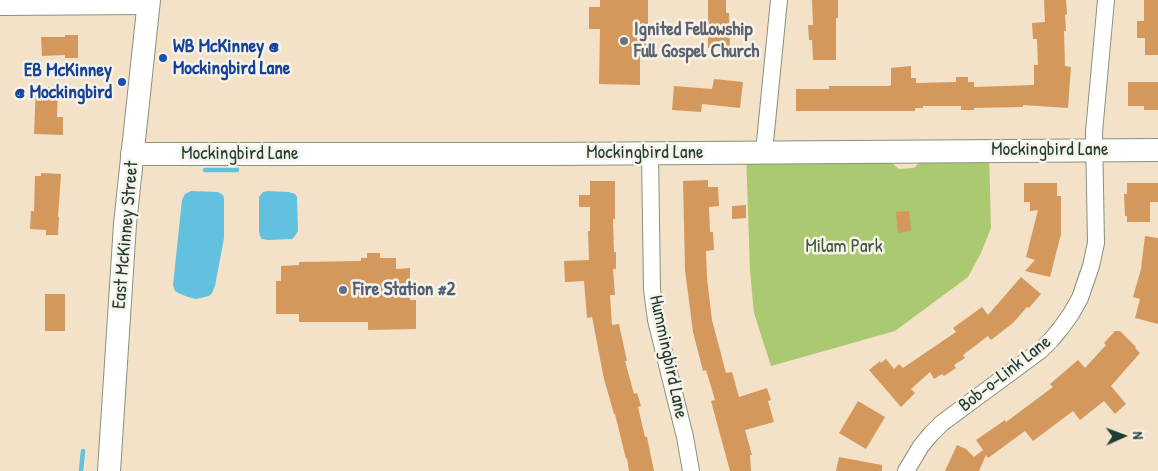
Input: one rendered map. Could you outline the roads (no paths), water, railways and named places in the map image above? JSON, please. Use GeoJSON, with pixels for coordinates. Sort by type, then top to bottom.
{"type":"FeatureCollection","features":[{"type":"Feature","properties":{"kind":"street"},"geometry":{"type":"LineString","coordinates":[[764,152],[778,0]]}},
{"type":"Feature","properties":{"kind":"street","name":"Bob-o-Link Lane"},"geometry":{"type":"LineString","coordinates":[[906,471],[920,446],[936,428],[955,412],[1041,350],[1061,328],[1080,298],[1091,266],[1096,243],[1094,123],[1106,0]]}},
{"type":"Feature","properties":{"kind":"street"},"geometry":{"type":"LineString","coordinates":[[0,7],[148,3]]}},
{"type":"Feature","properties":{"kind":"street","name":"East McKinney Street"},"geometry":{"type":"LineString","coordinates":[[109,471],[125,224],[148,3]]}},
{"type":"Feature","properties":{"kind":"street","name":"Mockingbird Lane"},"geometry":{"type":"LineString","coordinates":[[132,154],[547,154],[1158,150]]}},
{"type":"Feature","properties":{"kind":"street","name":"Hummingbird Lane"},"geometry":{"type":"LineString","coordinates":[[650,153],[652,289],[654,305],[656,320],[686,436],[691,471]]}},
{"type":"Feature","properties":{"kind":"water"},"geometry":{"type":"Polygon","coordinates":[[[191,191],[218,192],[224,198],[224,238],[215,286],[209,296],[196,299],[178,293],[173,285],[182,200],[185,194],[191,191]]]}},
{"type":"Feature","properties":{"kind":"water"},"geometry":{"type":"Polygon","coordinates":[[[263,192],[289,192],[297,197],[298,231],[292,239],[268,240],[262,239],[260,236],[259,197],[263,192]]]}},
{"type":"Feature","properties":{"kind":"waterway"},"geometry":{"type":"LineString","coordinates":[[205,170],[237,170]]}},
{"type":"Feature","properties":{"kind":"waterway"},"geometry":{"type":"LineString","coordinates":[[81,471],[83,451]]}},
{"type":"Feature","properties":{"kind":"place","name":"Ignited Fellowship Full Gospel Church"},"geometry":{"type":"Point","coordinates":[624,41]}},
{"type":"Feature","properties":{"kind":"place","name":"WB McKinney @ Mockingbird Lane"},"geometry":{"type":"Point","coordinates":[163,58]}},
{"type":"Feature","properties":{"kind":"place","name":"EB McKinney @ Mockingbird"},"geometry":{"type":"Point","coordinates":[122,82]}},
{"type":"Feature","properties":{"kind":"place","name":"Fire Station #2"},"geometry":{"type":"Point","coordinates":[343,290]}},
{"type":"Feature","properties":{"kind":"park label","name":"Milam Park"},"geometry":{"type":"Point","coordinates":[844,247]}}]}
